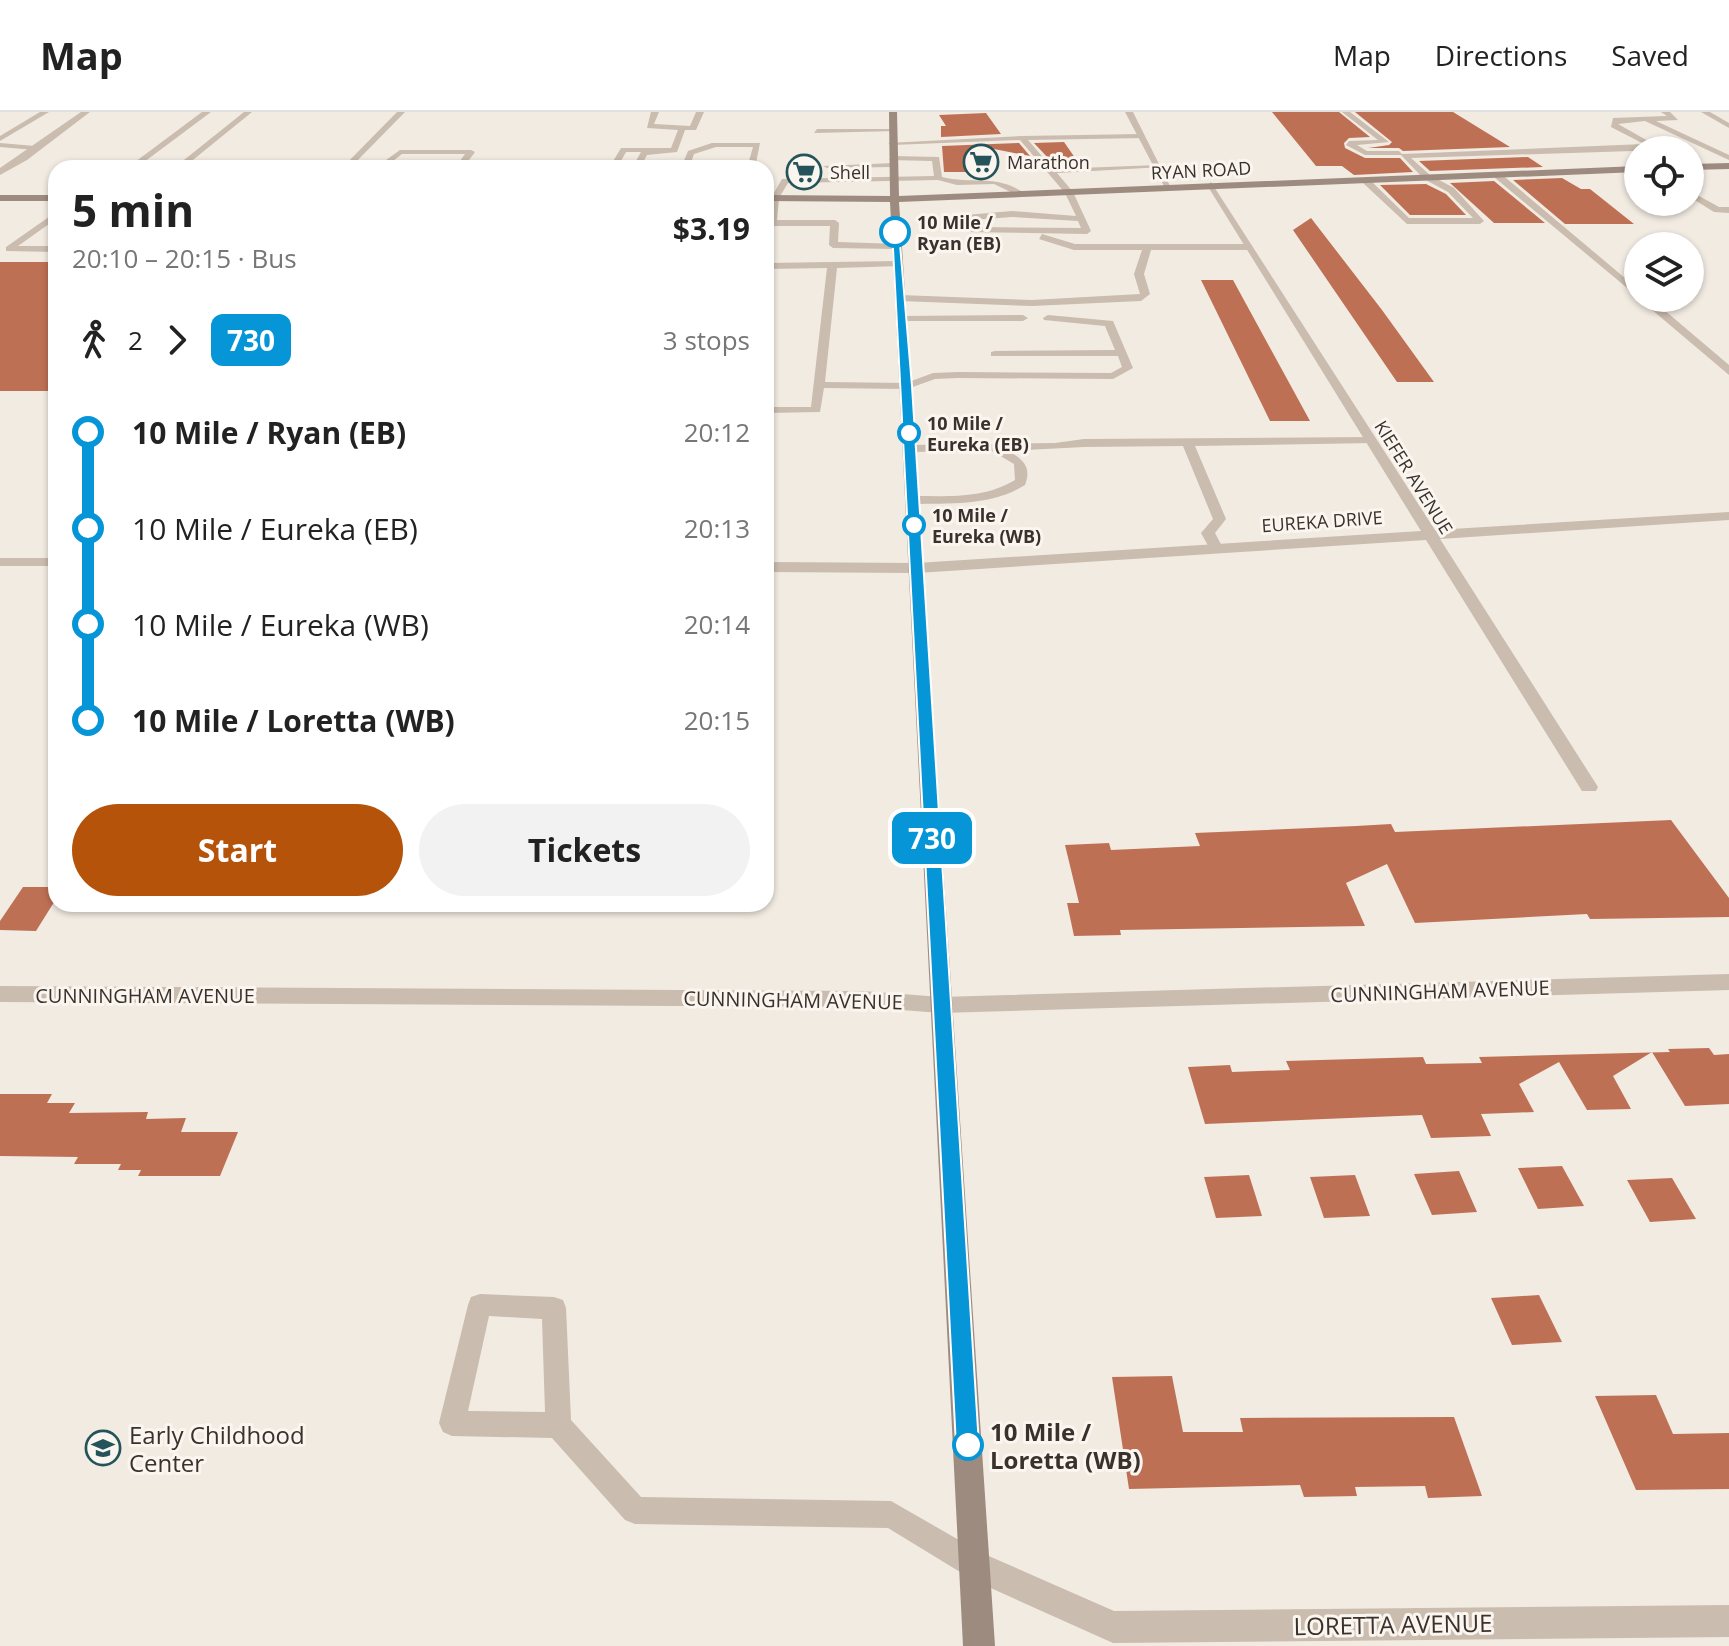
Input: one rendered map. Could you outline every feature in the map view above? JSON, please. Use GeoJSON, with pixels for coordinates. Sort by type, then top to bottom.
{"type":"FeatureCollection","features":[{"type":"Feature","properties":{"kind":"main road"},"geometry":{"type":"LineString","coordinates":[[893,112],[897,255],[979,1646]]}},
{"type":"Feature","properties":{"kind":"main road"},"geometry":{"type":"LineString","coordinates":[[1704,166],[1729,166]]}},
{"type":"Feature","properties":{"kind":"main road","name":"RYAN ROAD"},"geometry":{"type":"LineString","coordinates":[[774,198],[895,199],[1624,170]]}},
{"type":"Feature","properties":{"kind":"main road"},"geometry":{"type":"LineString","coordinates":[[0,198],[48,198]]}},
{"type":"Feature","properties":{"kind":"street"},"geometry":{"type":"LineString","coordinates":[[0,172],[86,112]]}},
{"type":"Feature","properties":{"kind":"street"},"geometry":{"type":"LineString","coordinates":[[1129,112],[1169,188]]}},
{"type":"Feature","properties":{"kind":"street"},"geometry":{"type":"LineString","coordinates":[[1497,175],[1624,282]]}},
{"type":"Feature","properties":{"kind":"street","name":"KIEFER AVENUE"},"geometry":{"type":"LineString","coordinates":[[1211,185],[1589,787]]}},
{"type":"Feature","properties":{"kind":"street"},"geometry":{"type":"LineString","coordinates":[[1659,312],[1729,371]]}},
{"type":"Feature","properties":{"kind":"street","name":"EUREKA DRIVE"},"geometry":{"type":"LineString","coordinates":[[774,567],[917,568],[1729,516]]}},
{"type":"Feature","properties":{"kind":"street"},"geometry":{"type":"LineString","coordinates":[[0,562],[48,562]]}},
{"type":"Feature","properties":{"kind":"street","name":"CUNNINGHAM AVENUE"},"geometry":{"type":"LineString","coordinates":[[0,994],[863,999],[941,1005],[1729,982]]}},
{"type":"Feature","properties":{"kind":"street","name":"LORETTA AVENUE"},"geometry":{"type":"LineString","coordinates":[[975,1565],[1113,1627],[1729,1621]]}},
{"type":"Feature","properties":{"kind":"lane"},"geometry":{"type":"LineString","coordinates":[[0,142],[45,112]]}},
{"type":"Feature","properties":{"kind":"lane"},"geometry":{"type":"LineString","coordinates":[[142,160],[207,112]]}},
{"type":"Feature","properties":{"kind":"lane"},"geometry":{"type":"LineString","coordinates":[[188,160],[248,112]]}},
{"type":"Feature","properties":{"kind":"lane"},"geometry":{"type":"LineString","coordinates":[[354,160],[401,112]]}},
{"type":"Feature","properties":{"kind":"lane"},"geometry":{"type":"LineString","coordinates":[[655,112],[650,126],[682,128],[693,128],[700,112]]}},
{"type":"Feature","properties":{"kind":"lane"},"geometry":{"type":"LineString","coordinates":[[1346,112],[1427,177],[1451,190],[1480,221],[1407,221],[1365,180]]}},
{"type":"Feature","properties":{"kind":"lane"},"geometry":{"type":"LineString","coordinates":[[1665,112],[1688,126]]}},
{"type":"Feature","properties":{"kind":"lane"},"geometry":{"type":"LineString","coordinates":[[1705,112],[1729,126]]}},
{"type":"Feature","properties":{"kind":"lane"},"geometry":{"type":"LineString","coordinates":[[1635,136],[1614,125],[1616,120],[1675,118]]}},
{"type":"Feature","properties":{"kind":"lane"},"geometry":{"type":"LineString","coordinates":[[1646,119],[1711,150]]}},
{"type":"Feature","properties":{"kind":"lane"},"geometry":{"type":"LineString","coordinates":[[618,160],[624,150],[674,150],[682,128]]}},
{"type":"Feature","properties":{"kind":"lane"},"geometry":{"type":"LineString","coordinates":[[817,131],[893,131]]}},
{"type":"Feature","properties":{"kind":"lane"},"geometry":{"type":"LineString","coordinates":[[1701,133],[1728,152]]}},
{"type":"Feature","properties":{"kind":"lane"},"geometry":{"type":"LineString","coordinates":[[892,143],[1142,136]]}},
{"type":"Feature","properties":{"kind":"lane"},"geometry":{"type":"LineString","coordinates":[[1022,138],[1069,192],[1082,219],[1087,231],[969,230],[966,218],[1012,214],[1082,219]]}},
{"type":"Feature","properties":{"kind":"lane"},"geometry":{"type":"LineString","coordinates":[[0,142],[35,148]]}},
{"type":"Feature","properties":{"kind":"lane"},"geometry":{"type":"LineString","coordinates":[[1385,142],[1349,143],[1365,153],[1402,154],[1624,149]]}},
{"type":"Feature","properties":{"kind":"lane"},"geometry":{"type":"LineString","coordinates":[[640,160],[644,153],[691,153],[715,145],[757,145],[753,160]]}},
{"type":"Feature","properties":{"kind":"lane"},"geometry":{"type":"LineString","coordinates":[[1704,150],[1728,152]]}},
{"type":"Feature","properties":{"kind":"lane"},"geometry":{"type":"LineString","coordinates":[[390,160],[400,152],[471,152],[465,160]]}},
{"type":"Feature","properties":{"kind":"lane"},"geometry":{"type":"LineString","coordinates":[[688,160],[691,153]]}},
{"type":"Feature","properties":{"kind":"lane"},"geometry":{"type":"LineString","coordinates":[[827,166],[936,159],[938,178]]}},
{"type":"Feature","properties":{"kind":"lane"},"geometry":{"type":"LineString","coordinates":[[1049,171],[1159,167]]}},
{"type":"Feature","properties":{"kind":"lane"},"geometry":{"type":"LineString","coordinates":[[774,194],[785,181],[938,178],[957,183],[995,182],[1022,194]]}},
{"type":"Feature","properties":{"kind":"lane"},"geometry":{"type":"LineString","coordinates":[[833,199],[836,181]]}},
{"type":"Feature","properties":{"kind":"lane"},"geometry":{"type":"LineString","coordinates":[[957,183],[965,196]]}},
{"type":"Feature","properties":{"kind":"lane"},"geometry":{"type":"LineString","coordinates":[[1704,202],[1717,210],[1729,210]]}},
{"type":"Feature","properties":{"kind":"lane"},"geometry":{"type":"LineString","coordinates":[[48,221],[9,249],[48,249]]}},
{"type":"Feature","properties":{"kind":"lane"},"geometry":{"type":"LineString","coordinates":[[774,223],[835,223],[833,245],[897,255]]}},
{"type":"Feature","properties":{"kind":"lane"},"geometry":{"type":"LineString","coordinates":[[41,226],[48,226]]}},
{"type":"Feature","properties":{"kind":"lane"},"geometry":{"type":"LineString","coordinates":[[1026,237],[1055,239],[1074,247],[1249,247]]}},
{"type":"Feature","properties":{"kind":"lane"},"geometry":{"type":"LineString","coordinates":[[0,245],[14,245]]}},
{"type":"Feature","properties":{"kind":"lane"},"geometry":{"type":"LineString","coordinates":[[901,309],[1141,298],[1145,294],[1139,274],[1147,247]]}},
{"type":"Feature","properties":{"kind":"lane"},"geometry":{"type":"LineString","coordinates":[[774,266],[832,267],[897,255]]}},
{"type":"Feature","properties":{"kind":"lane"},"geometry":{"type":"LineString","coordinates":[[774,410],[816,410],[832,267]]}},
{"type":"Feature","properties":{"kind":"lane"},"geometry":{"type":"LineString","coordinates":[[901,309],[991,336],[1122,353]]}},
{"type":"Feature","properties":{"kind":"lane"},"geometry":{"type":"LineString","coordinates":[[991,336],[1023,318]]}},
{"type":"Feature","properties":{"kind":"lane"},"geometry":{"type":"LineString","coordinates":[[819,385],[907,386],[933,376],[1113,376],[1128,368],[1109,323],[1079,318],[1048,318]]}},
{"type":"Feature","properties":{"kind":"lane"},"geometry":{"type":"LineString","coordinates":[[991,336],[999,376]]}},
{"type":"Feature","properties":{"kind":"lane"},"geometry":{"type":"LineString","coordinates":[[910,449],[1370,441]]}},
{"type":"Feature","properties":{"kind":"lane"},"geometry":{"type":"LineString","coordinates":[[1187,442],[1220,519],[1208,533],[1216,548]]}},
{"type":"Feature","properties":{"kind":"lane"},"geometry":{"type":"LineString","coordinates":[[913,500],[975,499],[1005,494],[1021,482],[1022,471],[1019,462],[990,448]]}},
{"type":"Feature","properties":{"kind":"lane"},"geometry":{"type":"LineString","coordinates":[[558,1425],[452,1423],[480,1305],[554,1308],[558,1425],[635,1510],[891,1515],[975,1565]]}},
{"type":"Feature","properties":{"kind":"building"},"geometry":{"type":"Polygon","coordinates":[[[1272,112],[1339,112],[1370,137],[1349,138],[1344,143],[1345,148],[1365,158],[1400,158],[1413,172],[1354,175],[1342,166],[1316,166],[1272,112]]]}},
{"type":"Feature","properties":{"kind":"building"},"geometry":{"type":"Polygon","coordinates":[[[1355,112],[1453,112],[1510,147],[1403,151],[1399,148],[1368,148],[1392,142],[1355,112]]]}},
{"type":"Feature","properties":{"kind":"building"},"geometry":{"type":"Polygon","coordinates":[[[986,113],[1001,134],[941,137],[941,126],[946,126],[939,115],[986,113]]]}},
{"type":"Feature","properties":{"kind":"building"},"geometry":{"type":"Polygon","coordinates":[[[1064,142],[1080,165],[1050,160],[1034,143],[1064,142]]]}},
{"type":"Feature","properties":{"kind":"building"},"geometry":{"type":"Polygon","coordinates":[[[1019,143],[1030,156],[989,148],[993,167],[979,167],[980,172],[944,172],[942,146],[1019,143]]]}},
{"type":"Feature","properties":{"kind":"building"},"geometry":{"type":"Polygon","coordinates":[[[1528,157],[1543,167],[1430,171],[1419,161],[1528,157]]]}},
{"type":"Feature","properties":{"kind":"building"},"geometry":{"type":"Polygon","coordinates":[[[1562,178],[1581,189],[1590,189],[1634,224],[1565,224],[1513,180],[1562,178]]]}},
{"type":"Feature","properties":{"kind":"building"},"geometry":{"type":"Polygon","coordinates":[[[1494,181],[1545,223],[1494,223],[1450,183],[1494,181]]]}},
{"type":"Feature","properties":{"kind":"building"},"geometry":{"type":"Polygon","coordinates":[[[1426,184],[1446,194],[1466,215],[1410,215],[1380,185],[1426,184]]]}},
{"type":"Feature","properties":{"kind":"building"},"geometry":{"type":"Polygon","coordinates":[[[1311,218],[1434,382],[1397,382],[1293,230],[1311,218]]]}},
{"type":"Feature","properties":{"kind":"building"},"geometry":{"type":"Polygon","coordinates":[[[0,262],[48,262],[48,391],[0,391],[0,262]]]}},
{"type":"Feature","properties":{"kind":"building"},"geometry":{"type":"Polygon","coordinates":[[[1201,280],[1233,280],[1310,421],[1270,421],[1201,280]]]}},
{"type":"Feature","properties":{"kind":"building"},"geometry":{"type":"Polygon","coordinates":[[[1671,820],[1729,898],[1729,917],[1590,919],[1587,914],[1415,923],[1387,864],[1346,883],[1365,926],[1120,930],[1121,935],[1074,936],[1067,903],[1079,903],[1065,845],[1109,843],[1111,850],[1200,846],[1195,833],[1391,824],[1395,832],[1671,820]]]}},
{"type":"Feature","properties":{"kind":"building"},"geometry":{"type":"Polygon","coordinates":[[[23,887],[48,887],[48,912],[36,931],[0,930],[0,921],[23,887]]]}},
{"type":"Feature","properties":{"kind":"building"},"geometry":{"type":"Polygon","coordinates":[[[1709,1048],[1714,1055],[1729,1054],[1729,1104],[1685,1106],[1652,1052],[1709,1048]]]}},
{"type":"Feature","properties":{"kind":"building"},"geometry":{"type":"Polygon","coordinates":[[[1651,1052],[1613,1076],[1631,1109],[1587,1110],[1559,1062],[1519,1084],[1534,1112],[1481,1114],[1491,1136],[1431,1138],[1422,1115],[1205,1124],[1188,1067],[1230,1065],[1232,1072],[1290,1070],[1286,1061],[1423,1057],[1426,1064],[1482,1063],[1479,1057],[1651,1052]]]}},
{"type":"Feature","properties":{"kind":"building"},"geometry":{"type":"Polygon","coordinates":[[[0,1094],[52,1094],[47,1103],[75,1103],[69,1113],[148,1112],[146,1119],[186,1118],[181,1132],[238,1132],[220,1176],[138,1176],[141,1170],[118,1170],[121,1164],[74,1164],[78,1157],[0,1156],[0,1094]]]}},
{"type":"Feature","properties":{"kind":"building"},"geometry":{"type":"Polygon","coordinates":[[[1562,1166],[1584,1206],[1538,1209],[1518,1168],[1562,1166]]]}},
{"type":"Feature","properties":{"kind":"building"},"geometry":{"type":"Polygon","coordinates":[[[1459,1171],[1477,1212],[1432,1215],[1414,1174],[1459,1171]]]}},
{"type":"Feature","properties":{"kind":"building"},"geometry":{"type":"Polygon","coordinates":[[[1249,1175],[1262,1216],[1216,1218],[1204,1177],[1249,1175]]]}},
{"type":"Feature","properties":{"kind":"building"},"geometry":{"type":"Polygon","coordinates":[[[1355,1175],[1370,1216],[1324,1218],[1310,1177],[1355,1175]]]}},
{"type":"Feature","properties":{"kind":"building"},"geometry":{"type":"Polygon","coordinates":[[[1672,1178],[1696,1219],[1650,1222],[1627,1180],[1672,1178]]]}},
{"type":"Feature","properties":{"kind":"building"},"geometry":{"type":"Polygon","coordinates":[[[1539,1295],[1562,1342],[1512,1345],[1491,1298],[1539,1295]]]}},
{"type":"Feature","properties":{"kind":"building"},"geometry":{"type":"Polygon","coordinates":[[[1172,1376],[1183,1432],[1243,1432],[1240,1418],[1454,1417],[1482,1496],[1428,1498],[1425,1486],[1355,1487],[1357,1496],[1304,1497],[1300,1485],[1129,1489],[1112,1377],[1172,1376]]]}},
{"type":"Feature","properties":{"kind":"building"},"geometry":{"type":"Polygon","coordinates":[[[1656,1395],[1673,1434],[1729,1433],[1729,1489],[1636,1490],[1595,1396],[1656,1395]]]}},
{"type":"Feature","properties":{"kind":"bus line","name":"730"},"geometry":{"type":"LineString","coordinates":[[895,232],[907,386],[968,1445]]}},
{"type":"Feature","properties":{"kind":"place","name":"Marathon"},"geometry":{"type":"Point","coordinates":[981,162]}},
{"type":"Feature","properties":{"kind":"place","name":"Shell"},"geometry":{"type":"Point","coordinates":[804,172]}},
{"type":"Feature","properties":{"kind":"place","name":"10 Mile / Ryan (EB)"},"geometry":{"type":"Point","coordinates":[895,232]}},
{"type":"Feature","properties":{"kind":"place","name":"10 Mile / Eureka (EB)"},"geometry":{"type":"Point","coordinates":[909,433]}},
{"type":"Feature","properties":{"kind":"place","name":"10 Mile / Eureka (WB)"},"geometry":{"type":"Point","coordinates":[914,525]}},
{"type":"Feature","properties":{"kind":"place","name":"10 Mile / Loretta (WB)"},"geometry":{"type":"Point","coordinates":[968,1445]}},
{"type":"Feature","properties":{"kind":"place","name":"Early Childhood Center"},"geometry":{"type":"Point","coordinates":[103,1448]}}]}
